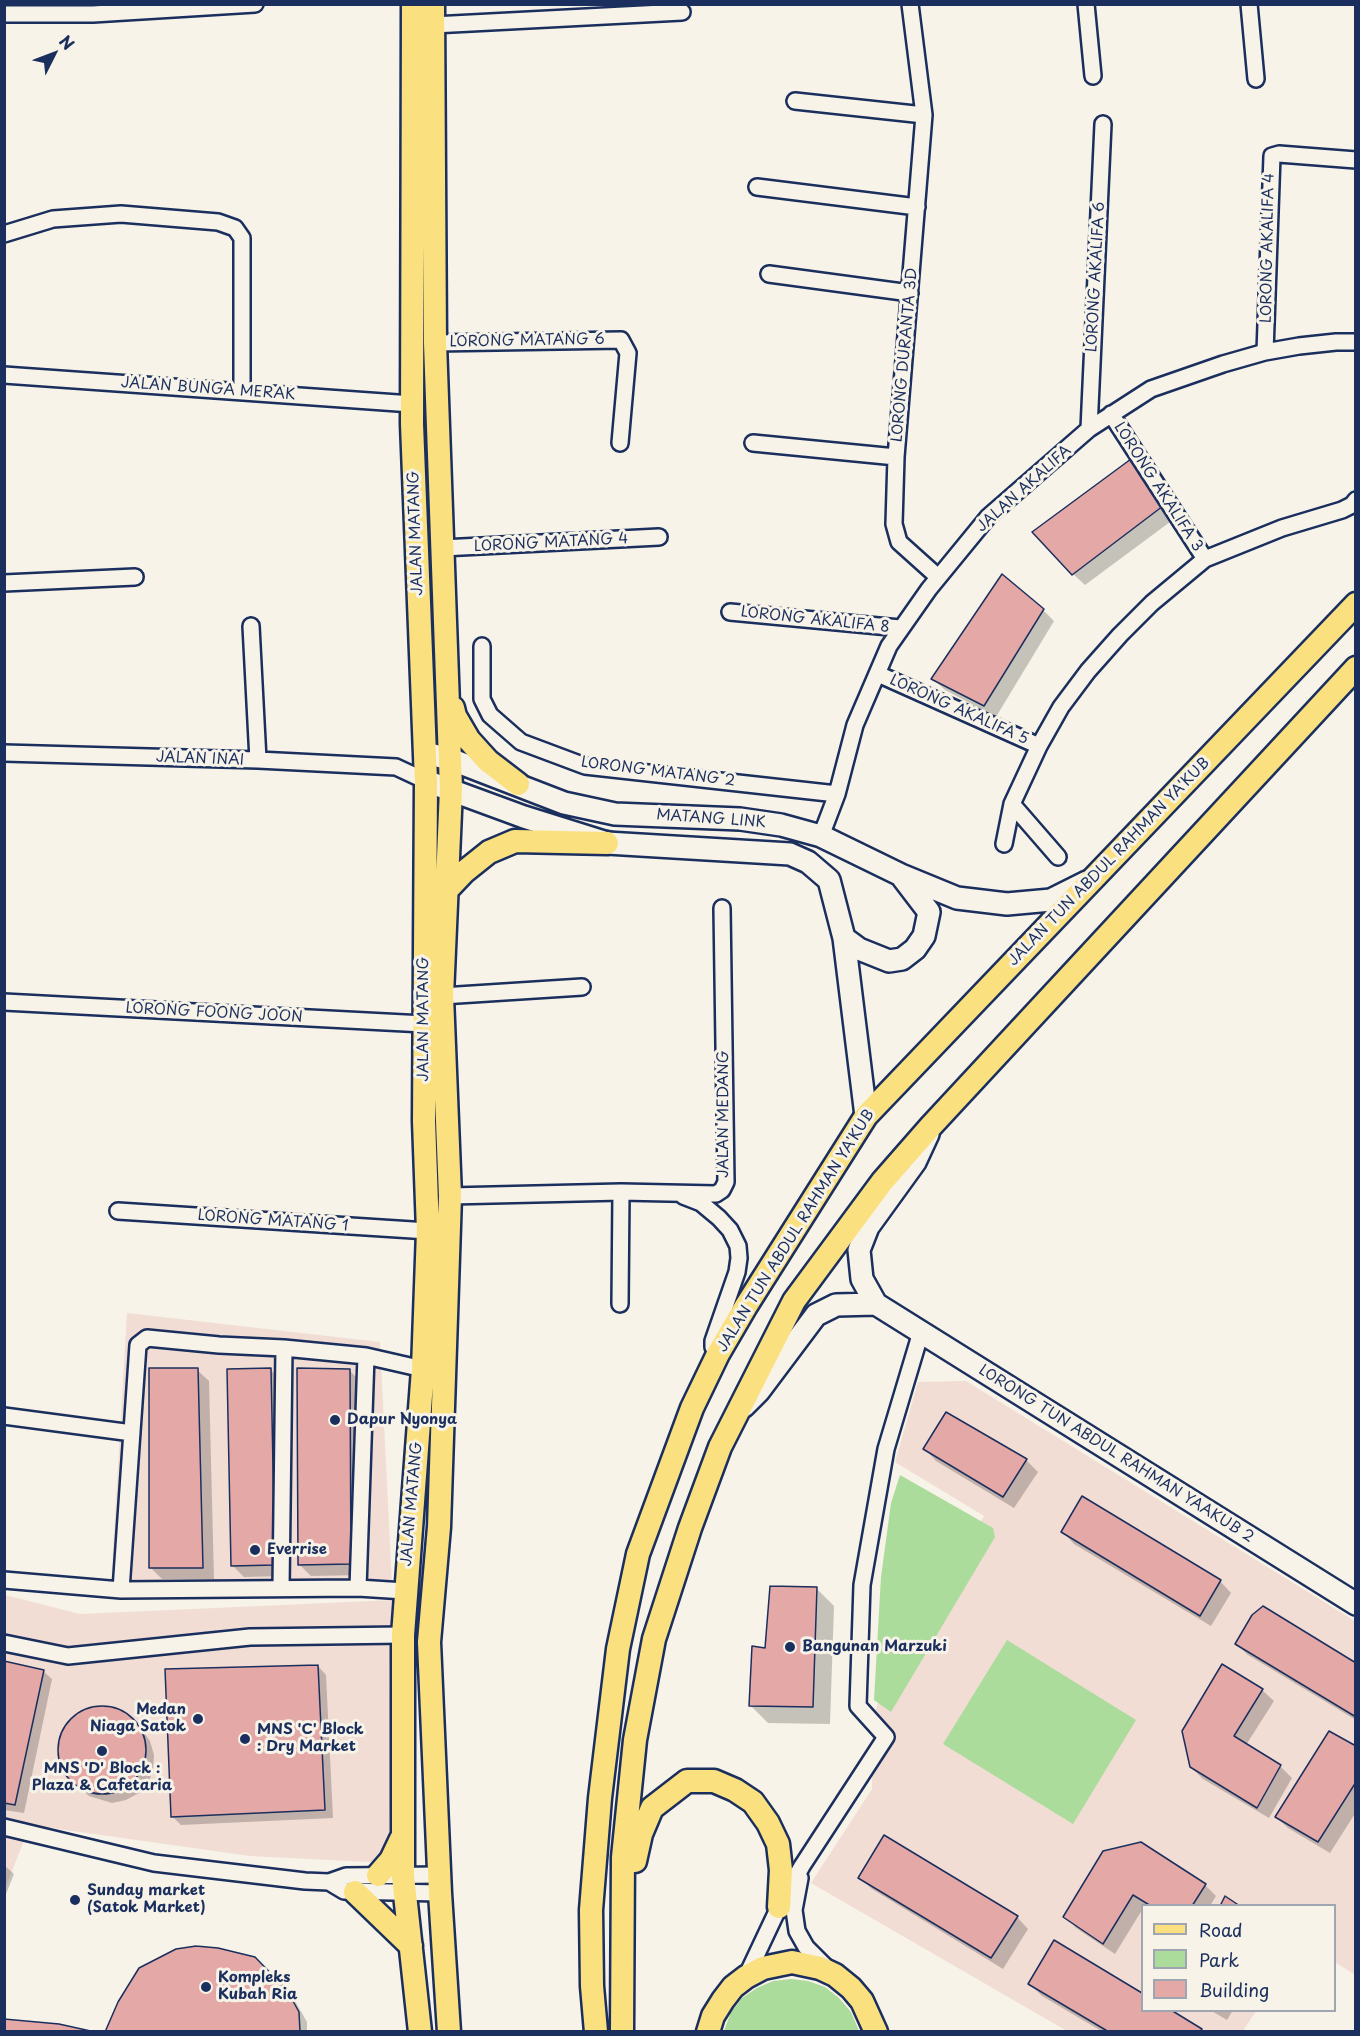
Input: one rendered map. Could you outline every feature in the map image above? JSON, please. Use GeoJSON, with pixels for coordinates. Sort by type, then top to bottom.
{"type":"FeatureCollection","features":[{"type":"Feature","properties":{"kind":"main road","name":"JALAN MATANG"},"geometry":{"type":"LineString","coordinates":[[413,4],[412,404],[426,781],[424,1121],[428,1231],[423,1369],[403,1635],[403,1834],[404,1885],[420,2031]]}},
{"type":"Feature","properties":{"kind":"main road","name":"JALAN MATANG"},"geometry":{"type":"LineString","coordinates":[[433,15],[435,343],[451,789],[442,996],[450,1196],[439,1527],[429,1642],[449,2031]]}},
{"type":"Feature","properties":{"kind":"main road","name":"JALAN TUN ABDUL RAHMAN YA'KUB"},"geometry":{"type":"LineString","coordinates":[[596,2031],[592,1986],[591,1910],[600,1798],[618,1649],[638,1554],[692,1408],[718,1354],[866,1116],[1356,604]]}},
{"type":"Feature","properties":{"kind":"main road"},"geometry":{"type":"LineString","coordinates":[[622,2031],[623,1857],[635,1740],[654,1639],[690,1528],[720,1447],[794,1301],[882,1182],[1356,668]]}},
{"type":"Feature","properties":{"kind":"main road"},"geometry":{"type":"LineString","coordinates":[[448,686],[455,716],[469,740],[489,761],[518,784]]}},
{"type":"Feature","properties":{"kind":"main road"},"geometry":{"type":"LineString","coordinates":[[445,892],[464,872],[489,852],[515,841],[607,843]]}},
{"type":"Feature","properties":{"kind":"main road"},"geometry":{"type":"LineString","coordinates":[[623,1917],[641,1834],[652,1808],[687,1781],[714,1781],[735,1790],[753,1802],[768,1823],[778,1845],[781,1870],[779,1907]]}},
{"type":"Feature","properties":{"kind":"main road"},"geometry":{"type":"LineString","coordinates":[[378,1875],[391,1860],[403,1834]]}},
{"type":"Feature","properties":{"kind":"main road"},"geometry":{"type":"LineString","coordinates":[[355,1892],[411,1946]]}},
{"type":"Feature","properties":{"kind":"main road"},"geometry":{"type":"LineString","coordinates":[[708,2031],[713,2016],[723,2001],[746,1977],[764,1968],[792,1962],[820,1968],[835,1976],[862,2001],[876,2031]]}},
{"type":"Feature","properties":{"kind":"street"},"geometry":{"type":"LineString","coordinates":[[4,14],[255,4]]}},
{"type":"Feature","properties":{"kind":"street","name":"LORONG DURANTA 3D"},"geometry":{"type":"LineString","coordinates":[[910,4],[924,115],[896,457],[894,524],[899,542],[938,578]]}},
{"type":"Feature","properties":{"kind":"street"},"geometry":{"type":"LineString","coordinates":[[1086,4],[1093,76]]}},
{"type":"Feature","properties":{"kind":"street"},"geometry":{"type":"LineString","coordinates":[[1249,4],[1256,79]]}},
{"type":"Feature","properties":{"kind":"street"},"geometry":{"type":"LineString","coordinates":[[433,15],[682,12]]}},
{"type":"Feature","properties":{"kind":"street"},"geometry":{"type":"LineString","coordinates":[[795,101],[924,115]]}},
{"type":"Feature","properties":{"kind":"street","name":"LORONG AKALIFA 6"},"geometry":{"type":"LineString","coordinates":[[1089,429],[1103,124]]}},
{"type":"Feature","properties":{"kind":"street","name":"LORONG AKALIFA 4"},"geometry":{"type":"LineString","coordinates":[[1265,352],[1272,156],[1279,154],[1356,160]]}},
{"type":"Feature","properties":{"kind":"street"},"geometry":{"type":"LineString","coordinates":[[758,187],[917,207]]}},
{"type":"Feature","properties":{"kind":"street"},"geometry":{"type":"LineString","coordinates":[[4,234],[53,219],[121,213],[218,222],[235,228],[242,238],[242,392]]}},
{"type":"Feature","properties":{"kind":"street"},"geometry":{"type":"LineString","coordinates":[[769,274],[910,293]]}},
{"type":"Feature","properties":{"kind":"street","name":"LORONG MATANG 6"},"geometry":{"type":"LineString","coordinates":[[435,343],[621,340],[628,353],[620,443]]}},
{"type":"Feature","properties":{"kind":"street","name":"JALAN AKALIFA"},"geometry":{"type":"LineString","coordinates":[[821,836],[837,794],[855,725],[889,646],[938,578],[988,517],[1089,429],[1160,386],[1222,364],[1265,352],[1336,342],[1356,342]]}},
{"type":"Feature","properties":{"kind":"street","name":"JALAN BUNGA MERAK"},"geometry":{"type":"LineString","coordinates":[[4,375],[412,404]]}},
{"type":"Feature","properties":{"kind":"street","name":"LORONG AKALIFA 3"},"geometry":{"type":"LineString","coordinates":[[1111,414],[1205,560]]}},
{"type":"Feature","properties":{"kind":"street"},"geometry":{"type":"LineString","coordinates":[[753,443],[896,457]]}},
{"type":"Feature","properties":{"kind":"street"},"geometry":{"type":"LineString","coordinates":[[1004,844],[1012,804],[1039,746],[1061,707],[1088,671],[1152,603],[1205,560],[1282,528],[1329,515],[1354,504]]}},
{"type":"Feature","properties":{"kind":"street","name":"LORONG MATANG 4"},"geometry":{"type":"LineString","coordinates":[[442,549],[659,537]]}},
{"type":"Feature","properties":{"kind":"street"},"geometry":{"type":"LineString","coordinates":[[4,583],[135,577]]}},
{"type":"Feature","properties":{"kind":"street","name":"LORONG AKALIFA 8"},"geometry":{"type":"LineString","coordinates":[[730,612],[900,628]]}},
{"type":"Feature","properties":{"kind":"street"},"geometry":{"type":"LineString","coordinates":[[251,626],[258,760]]}},
{"type":"Feature","properties":{"kind":"street","name":"LORONG MATANG 2"},"geometry":{"type":"LineString","coordinates":[[482,646],[482,699],[490,715],[521,742],[585,766],[837,794]]}},
{"type":"Feature","properties":{"kind":"street","name":"LORONG AKALIFA 5"},"geometry":{"type":"LineString","coordinates":[[878,674],[1039,746]]}},
{"type":"Feature","properties":{"kind":"street","name":"JALAN INAI"},"geometry":{"type":"LineString","coordinates":[[4,753],[258,760],[396,767]]}},
{"type":"Feature","properties":{"kind":"street"},"geometry":{"type":"LineString","coordinates":[[396,767],[425,753]]}},
{"type":"Feature","properties":{"kind":"street","name":"MATANG LINK"},"geometry":{"type":"LineString","coordinates":[[425,753],[450,759],[564,803],[615,814],[740,819],[781,825],[821,836],[901,875],[957,898],[1007,904],[1051,900],[1094,879]]}},
{"type":"Feature","properties":{"kind":"street"},"geometry":{"type":"LineString","coordinates":[[396,767],[426,781]]}},
{"type":"Feature","properties":{"kind":"street","name":"MATANG LINK"},"geometry":{"type":"LineString","coordinates":[[426,781],[524,817],[607,843],[790,854],[808,862],[829,880],[844,938],[866,1116]]}},
{"type":"Feature","properties":{"kind":"street"},"geometry":{"type":"LineString","coordinates":[[1012,804],[1058,857]]}},
{"type":"Feature","properties":{"kind":"street"},"geometry":{"type":"LineString","coordinates":[[844,938],[859,949],[889,961],[902,959],[915,948],[924,936],[929,912],[901,875]]}},
{"type":"Feature","properties":{"kind":"street","name":"JALAN MEDANG"},"geometry":{"type":"LineString","coordinates":[[450,1196],[621,1192],[717,1194],[722,1190],[726,1182],[722,908]]}},
{"type":"Feature","properties":{"kind":"street"},"geometry":{"type":"LineString","coordinates":[[442,996],[582,987]]}},
{"type":"Feature","properties":{"kind":"street","name":"LORONG FOONG JOON"},"geometry":{"type":"LineString","coordinates":[[4,1002],[424,1024]]}},
{"type":"Feature","properties":{"kind":"street"},"geometry":{"type":"LineString","coordinates":[[736,1413],[759,1391],[816,1315],[836,1305],[876,1304],[862,1279],[859,1250],[868,1227],[915,1162],[932,1126]]}},
{"type":"Feature","properties":{"kind":"street"},"geometry":{"type":"LineString","coordinates":[[620,1305],[621,1192]]}},
{"type":"Feature","properties":{"kind":"street"},"geometry":{"type":"LineString","coordinates":[[672,1192],[701,1203],[730,1230],[738,1246],[737,1272],[713,1341],[713,1347],[718,1354]]}},
{"type":"Feature","properties":{"kind":"street","name":"LORONG MATANG 1"},"geometry":{"type":"LineString","coordinates":[[118,1211],[428,1231]]}},
{"type":"Feature","properties":{"kind":"street","name":"LORONG TUN ABDUL RAHMAN YAAKUB 2"},"geometry":{"type":"LineString","coordinates":[[876,1304],[1356,1604]]}},
{"type":"Feature","properties":{"kind":"street"},"geometry":{"type":"LineString","coordinates":[[746,1977],[779,1907],[802,1866],[886,1737],[858,1706],[862,1585],[886,1449],[921,1332]]}},
{"type":"Feature","properties":{"kind":"street"},"geometry":{"type":"LineString","coordinates":[[121,1590],[138,1345],[147,1338],[366,1356],[423,1369]]}},
{"type":"Feature","properties":{"kind":"street"},"geometry":{"type":"LineString","coordinates":[[281,1588],[284,1348]]}},
{"type":"Feature","properties":{"kind":"street"},"geometry":{"type":"LineString","coordinates":[[358,1588],[366,1356]]}},
{"type":"Feature","properties":{"kind":"street"},"geometry":{"type":"LineString","coordinates":[[4,1416],[132,1433]]}},
{"type":"Feature","properties":{"kind":"street"},"geometry":{"type":"LineString","coordinates":[[4,1580],[121,1590],[358,1588],[405,1591]]}},
{"type":"Feature","properties":{"kind":"street"},"geometry":{"type":"LineString","coordinates":[[4,1642],[68,1656],[250,1637],[403,1635]]}},
{"type":"Feature","properties":{"kind":"street"},"geometry":{"type":"LineString","coordinates":[[4,1827],[154,1863],[329,1882],[344,1891],[440,1884]]}},
{"type":"Feature","properties":{"kind":"street"},"geometry":{"type":"LineString","coordinates":[[802,1866],[794,1911],[797,1931],[806,1947],[835,1976]]}},
{"type":"Feature","properties":{"kind":"street"},"geometry":{"type":"LineString","coordinates":[[329,1882],[346,1876],[378,1875],[404,1885]]}},
{"type":"Feature","properties":{"kind":"shaded area"},"geometry":{"type":"Polygon","coordinates":[[[127,1313],[380,1342],[392,1586],[111,1586],[127,1313]]]}},
{"type":"Feature","properties":{"kind":"shaded area"},"geometry":{"type":"Polygon","coordinates":[[[966,1381],[1355,1621],[1355,1975],[1336,1963],[1336,1904],[1141,1904],[1141,2012],[1255,2012],[1243,2031],[1067,2031],[811,1883],[872,1789],[873,1720],[880,1695],[984,1516],[895,1462],[918,1382],[966,1381]]]}},
{"type":"Feature","properties":{"kind":"shaded area","name":"Medan Niaga Satok"},"geometry":{"type":"Polygon","coordinates":[[[5,1595],[80,1614],[394,1600],[389,1863],[250,1856],[30,1825],[5,1889],[5,1595]]]}},
{"type":"Feature","properties":{"kind":"green space"},"geometry":{"type":"Polygon","coordinates":[[[900,1475],[993,1528],[995,1537],[891,1712],[874,1700],[881,1577],[891,1503],[900,1475]]]}},
{"type":"Feature","properties":{"kind":"green space"},"geometry":{"type":"Polygon","coordinates":[[[1007,1640],[1136,1720],[1073,1824],[943,1744],[1007,1640]]]}},
{"type":"Feature","properties":{"kind":"green space"},"geometry":{"type":"Polygon","coordinates":[[[791,1979],[808,1981],[825,1987],[851,2012],[859,2031],[724,2031],[731,2012],[742,1998],[773,1981],[791,1979]]]}},
{"type":"Feature","properties":{"kind":"building"},"geometry":{"type":"Polygon","coordinates":[[[1131,459],[1163,506],[1072,575],[1032,532],[1131,459]]]}},
{"type":"Feature","properties":{"kind":"building"},"geometry":{"type":"Polygon","coordinates":[[[1002,574],[1044,609],[984,706],[931,679],[1002,574]]]}},
{"type":"Feature","properties":{"kind":"building"},"geometry":{"type":"Polygon","coordinates":[[[149,1368],[198,1368],[203,1568],[149,1568],[149,1368]]]}},
{"type":"Feature","properties":{"kind":"building"},"geometry":{"type":"Polygon","coordinates":[[[271,1368],[275,1565],[231,1566],[227,1369],[271,1368]]]}},
{"type":"Feature","properties":{"kind":"building"},"geometry":{"type":"Polygon","coordinates":[[[297,1368],[350,1369],[351,1564],[298,1565],[297,1368]]]}},
{"type":"Feature","properties":{"kind":"building"},"geometry":{"type":"Polygon","coordinates":[[[946,1412],[1027,1459],[1003,1497],[923,1449],[946,1412]]]}},
{"type":"Feature","properties":{"kind":"building"},"geometry":{"type":"Polygon","coordinates":[[[1082,1496],[1221,1580],[1200,1616],[1061,1532],[1082,1496]]]}},
{"type":"Feature","properties":{"kind":"building","name":"Bangunan Marzuki"},"geometry":{"type":"Polygon","coordinates":[[[770,1586],[817,1587],[813,1707],[749,1706],[752,1646],[765,1648],[770,1586]]]}},
{"type":"Feature","properties":{"kind":"building"},"geometry":{"type":"Polygon","coordinates":[[[1263,1606],[1356,1663],[1356,1717],[1235,1644],[1252,1615],[1263,1606]]]}},
{"type":"Feature","properties":{"kind":"building"},"geometry":{"type":"Polygon","coordinates":[[[4,1661],[44,1670],[15,1805],[4,1803],[4,1661]]]}},
{"type":"Feature","properties":{"kind":"building"},"geometry":{"type":"Polygon","coordinates":[[[1222,1664],[1263,1689],[1234,1736],[1281,1765],[1257,1808],[1190,1767],[1182,1731],[1222,1664]]]}},
{"type":"Feature","properties":{"kind":"building","name":"MNS 'C' Block : Dry Market"},"geometry":{"type":"Polygon","coordinates":[[[318,1665],[325,1810],[171,1817],[165,1669],[318,1665]]]}},
{"type":"Feature","properties":{"kind":"building","name":"MNS 'D' Block : Plaza & Cafetaria"},"geometry":{"type":"Polygon","coordinates":[[[102,1706],[127,1713],[139,1725],[146,1750],[139,1775],[127,1787],[102,1794],[77,1787],[65,1775],[58,1750],[65,1725],[77,1713],[102,1706]]]}},
{"type":"Feature","properties":{"kind":"building"},"geometry":{"type":"Polygon","coordinates":[[[1329,1731],[1356,1746],[1356,1782],[1318,1842],[1275,1817],[1329,1731]]]}},
{"type":"Feature","properties":{"kind":"building"},"geometry":{"type":"Polygon","coordinates":[[[884,1835],[1018,1916],[991,1958],[858,1878],[884,1835]]]}},
{"type":"Feature","properties":{"kind":"building"},"geometry":{"type":"Polygon","coordinates":[[[1141,1842],[1206,1884],[1193,1904],[1148,1904],[1133,1895],[1103,1944],[1063,1917],[1103,1851],[1141,1842]]]}},
{"type":"Feature","properties":{"kind":"building"},"geometry":{"type":"Polygon","coordinates":[[[1225,1896],[1237,1904],[1221,1904],[1225,1896]]]}},
{"type":"Feature","properties":{"kind":"building"},"geometry":{"type":"Polygon","coordinates":[[[1054,1940],[1141,1992],[1141,2012],[1174,2012],[1202,2029],[1200,2032],[1109,2032],[1028,1984],[1054,1940]]]}},
{"type":"Feature","properties":{"kind":"building","name":"Kompleks Kubah Ria"},"geometry":{"type":"Polygon","coordinates":[[[196,1946],[218,1948],[255,1957],[287,1990],[299,2012],[300,2032],[105,2032],[118,2002],[139,1968],[176,1949],[196,1946]]]}},
{"type":"Feature","properties":{"kind":"building"},"geometry":{"type":"Polygon","coordinates":[[[4,2019],[59,2024],[95,2032],[4,2032],[4,2019]]]}},
{"type":"Feature","properties":{"kind":"place","name":"Dapur Nyonya"},"geometry":{"type":"Point","coordinates":[335,1420]}},
{"type":"Feature","properties":{"kind":"place","name":"Everrise"},"geometry":{"type":"Point","coordinates":[255,1550]}},
{"type":"Feature","properties":{"kind":"place","name":"Bangunan Marzuki"},"geometry":{"type":"Point","coordinates":[790,1647]}},
{"type":"Feature","properties":{"kind":"place","name":"Medan Niaga Satok"},"geometry":{"type":"Point","coordinates":[198,1719]}},
{"type":"Feature","properties":{"kind":"place","name":"MNS 'C' Block : Dry Market"},"geometry":{"type":"Point","coordinates":[245,1739]}},
{"type":"Feature","properties":{"kind":"place","name":"MNS 'D' Block : Plaza & Cafetaria"},"geometry":{"type":"Point","coordinates":[102,1751]}},
{"type":"Feature","properties":{"kind":"place","name":"Sunday market (Satok Market)"},"geometry":{"type":"Point","coordinates":[75,1900]}},
{"type":"Feature","properties":{"kind":"place","name":"Kompleks Kubah Ria"},"geometry":{"type":"Point","coordinates":[206,1987]}}]}
